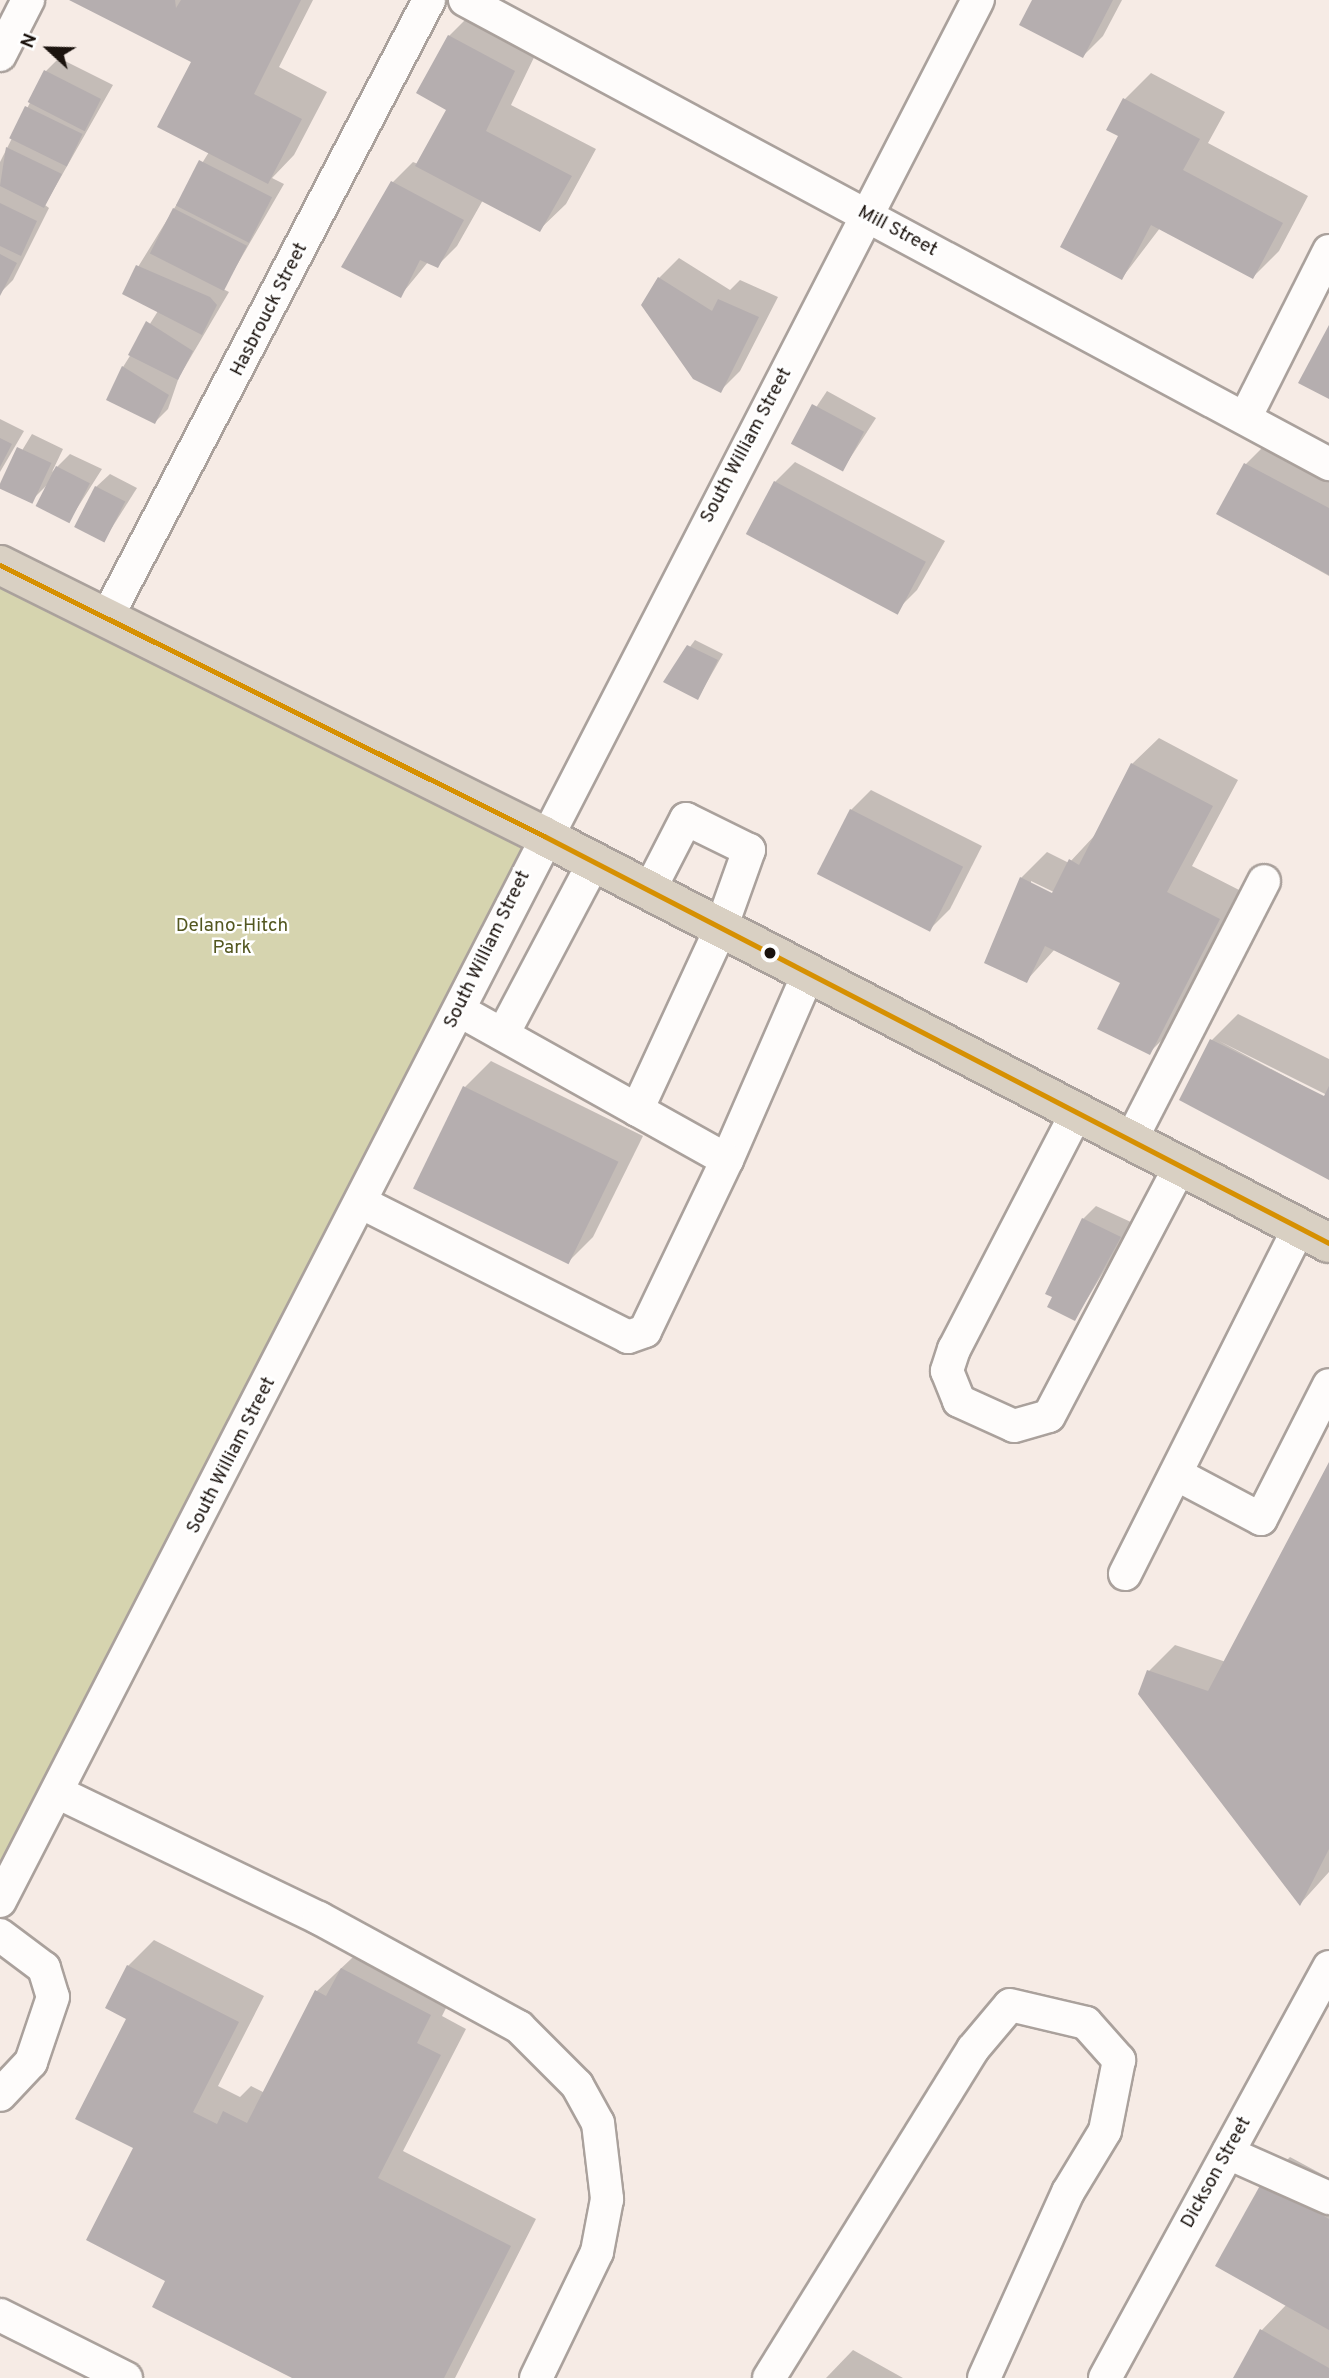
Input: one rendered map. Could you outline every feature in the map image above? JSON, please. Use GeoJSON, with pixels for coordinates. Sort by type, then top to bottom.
{"type":"FeatureCollection","features":[{"type":"Feature","properties":{"kind":"highway"},"geometry":{"type":"LineString","coordinates":[[0,565],[544,836],[1314,1236]]}},
{"type":"Feature","properties":{"kind":"street"},"geometry":{"type":"LineString","coordinates":[[0,55],[28,0]]}},
{"type":"Feature","properties":{"kind":"street","name":"Hasbrouck Street"},"geometry":{"type":"LineString","coordinates":[[107,617],[429,0]]}},
{"type":"Feature","properties":{"kind":"street","name":"Mill Street"},"geometry":{"type":"LineString","coordinates":[[464,0],[1329,464]]}},
{"type":"Feature","properties":{"kind":"street","name":"South William Street"},"geometry":{"type":"LineString","coordinates":[[0,1901],[362,1203],[544,836],[978,0]]}},
{"type":"Feature","properties":{"kind":"street"},"geometry":{"type":"LineString","coordinates":[[1245,418],[1329,251]]}},
{"type":"Feature","properties":{"kind":"street"},"geometry":{"type":"LineString","coordinates":[[637,1110],[721,928],[748,850],[686,819],[649,891]]}},
{"type":"Feature","properties":{"kind":"street"},"geometry":{"type":"LineString","coordinates":[[503,1034],[594,862]]}},
{"type":"Feature","properties":{"kind":"street"},"geometry":{"type":"LineString","coordinates":[[1130,1140],[1264,881]]}},
{"type":"Feature","properties":{"kind":"street"},"geometry":{"type":"LineString","coordinates":[[362,1203],[628,1337],[645,1331],[727,1160],[809,972]]}},
{"type":"Feature","properties":{"kind":"street"},"geometry":{"type":"LineString","coordinates":[[459,1010],[727,1160]]}},
{"type":"Feature","properties":{"kind":"street"},"geometry":{"type":"LineString","coordinates":[[1077,1112],[954,1349],[947,1371],[959,1401],[1014,1426],[1049,1416],[1180,1166]]}},
{"type":"Feature","properties":{"kind":"street"},"geometry":{"type":"LineString","coordinates":[[1125,1574],[1176,1474],[1314,1236]]}},
{"type":"Feature","properties":{"kind":"street"},"geometry":{"type":"LineString","coordinates":[[1176,1474],[1261,1519],[1329,1385]]}},
{"type":"Feature","properties":{"kind":"street"},"geometry":{"type":"LineString","coordinates":[[57,1792],[319,1918],[519,2027],[577,2085],[598,2123],[607,2199],[597,2252],[536,2378]]}},
{"type":"Feature","properties":{"kind":"street"},"geometry":{"type":"LineString","coordinates":[[0,1935],[44,1968],[53,1997],[31,2062],[0,2095]]}},
{"type":"Feature","properties":{"kind":"street","name":"Dickson Street"},"geometry":{"type":"LineString","coordinates":[[1105,2378],[1329,1967]]}},
{"type":"Feature","properties":{"kind":"street"},"geometry":{"type":"LineString","coordinates":[[769,2378],[966,2061],[1010,2005],[1086,2023],[1119,2060],[1105,2131],[1068,2192],[984,2378]]}},
{"type":"Feature","properties":{"kind":"street"},"geometry":{"type":"LineString","coordinates":[[1228,2153],[1329,2198]]}},
{"type":"Feature","properties":{"kind":"street"},"geometry":{"type":"LineString","coordinates":[[0,2315],[126,2378]]}},
{"type":"Feature","properties":{"kind":"green space","name":"Delano-Hitch Park"},"geometry":{"type":"Polygon","coordinates":[[[0,563],[544,836],[0,1901],[0,563]]]}},
{"type":"Feature","properties":{"kind":"building"},"geometry":{"type":"Polygon","coordinates":[[[69,0],[175,0],[176,8],[181,0],[301,0],[254,94],[302,119],[268,184],[157,127],[191,62],[69,0]]]}},
{"type":"Feature","properties":{"kind":"building"},"geometry":{"type":"Polygon","coordinates":[[[1032,0],[1113,0],[1083,58],[1019,25],[1032,0]]]}},
{"type":"Feature","properties":{"kind":"building"},"geometry":{"type":"Polygon","coordinates":[[[448,35],[515,71],[486,131],[572,176],[540,232],[415,166],[446,110],[416,93],[448,35]]]}},
{"type":"Feature","properties":{"kind":"building"},"geometry":{"type":"Polygon","coordinates":[[[44,70],[101,99],[85,131],[28,102],[44,70]]]}},
{"type":"Feature","properties":{"kind":"building"},"geometry":{"type":"Polygon","coordinates":[[[1123,98],[1200,139],[1183,170],[1283,223],[1253,279],[1151,225],[1122,280],[1060,247],[1118,136],[1106,130],[1123,98]]]}},
{"type":"Feature","properties":{"kind":"building"},"geometry":{"type":"Polygon","coordinates":[[[25,106],[83,134],[67,166],[9,138],[25,106]]]}},
{"type":"Feature","properties":{"kind":"building"},"geometry":{"type":"Polygon","coordinates":[[[6,147],[62,174],[44,208],[0,186],[6,147]]]}},
{"type":"Feature","properties":{"kind":"building"},"geometry":{"type":"Polygon","coordinates":[[[199,160],[272,197],[249,243],[176,205],[199,160]]]}},
{"type":"Feature","properties":{"kind":"building"},"geometry":{"type":"Polygon","coordinates":[[[391,181],[464,220],[438,268],[420,260],[401,298],[341,267],[391,181]]]}},
{"type":"Feature","properties":{"kind":"building"},"geometry":{"type":"Polygon","coordinates":[[[0,203],[37,221],[21,256],[0,246],[0,203]]]}},
{"type":"Feature","properties":{"kind":"building"},"geometry":{"type":"Polygon","coordinates":[[[173,208],[247,246],[224,291],[150,253],[173,208]]]}},
{"type":"Feature","properties":{"kind":"building"},"geometry":{"type":"Polygon","coordinates":[[[0,254],[17,263],[0,296],[0,254]]]}},
{"type":"Feature","properties":{"kind":"building"},"geometry":{"type":"Polygon","coordinates":[[[136,265],[210,297],[217,305],[202,335],[122,294],[136,265]]]}},
{"type":"Feature","properties":{"kind":"building"},"geometry":{"type":"Polygon","coordinates":[[[658,277],[712,311],[718,299],[759,317],[721,393],[693,379],[641,305],[658,277]]]}},
{"type":"Feature","properties":{"kind":"building"},"geometry":{"type":"Polygon","coordinates":[[[146,321],[193,351],[178,380],[128,355],[146,321]]]}},
{"type":"Feature","properties":{"kind":"building"},"geometry":{"type":"Polygon","coordinates":[[[1329,325],[1329,399],[1298,383],[1329,325]]]}},
{"type":"Feature","properties":{"kind":"building"},"geometry":{"type":"Polygon","coordinates":[[[122,366],[169,395],[155,424],[106,400],[122,366]]]}},
{"type":"Feature","properties":{"kind":"building"},"geometry":{"type":"Polygon","coordinates":[[[812,404],[864,432],[843,471],[791,444],[812,404]]]}},
{"type":"Feature","properties":{"kind":"building"},"geometry":{"type":"Polygon","coordinates":[[[0,438],[12,444],[0,467],[0,438]]]}},
{"type":"Feature","properties":{"kind":"building"},"geometry":{"type":"Polygon","coordinates":[[[17,447],[51,463],[32,504],[0,489],[17,447]]]}},
{"type":"Feature","properties":{"kind":"building"},"geometry":{"type":"Polygon","coordinates":[[[1244,463],[1329,508],[1329,575],[1216,514],[1244,463]]]}},
{"type":"Feature","properties":{"kind":"building"},"geometry":{"type":"Polygon","coordinates":[[[56,466],[90,483],[69,523],[36,506],[56,466]]]}},
{"type":"Feature","properties":{"kind":"building"},"geometry":{"type":"Polygon","coordinates":[[[774,481],[926,562],[898,615],[746,534],[774,481]]]}},
{"type":"Feature","properties":{"kind":"building"},"geometry":{"type":"Polygon","coordinates":[[[95,486],[125,501],[104,542],[74,527],[95,486]]]}},
{"type":"Feature","properties":{"kind":"building"},"geometry":{"type":"Polygon","coordinates":[[[687,645],[718,660],[698,700],[663,682],[687,645]]]}},
{"type":"Feature","properties":{"kind":"building"},"geometry":{"type":"Polygon","coordinates":[[[1131,763],[1213,806],[1167,892],[1220,919],[1150,1055],[1097,1029],[1120,983],[1045,946],[1027,983],[984,963],[1020,877],[1052,893],[1069,859],[1079,865],[1131,763]]]}},
{"type":"Feature","properties":{"kind":"building"},"geometry":{"type":"Polygon","coordinates":[[[850,809],[963,867],[930,932],[817,874],[850,809]]]}},
{"type":"Feature","properties":{"kind":"building"},"geometry":{"type":"Polygon","coordinates":[[[1210,1039],[1324,1096],[1329,1086],[1329,1180],[1179,1100],[1210,1039]]]}},
{"type":"Feature","properties":{"kind":"building"},"geometry":{"type":"Polygon","coordinates":[[[463,1086],[618,1162],[569,1264],[413,1188],[463,1086]]]}},
{"type":"Feature","properties":{"kind":"building"},"geometry":{"type":"Polygon","coordinates":[[[1082,1218],[1121,1237],[1075,1321],[1047,1307],[1052,1297],[1045,1294],[1082,1218]]]}},
{"type":"Feature","properties":{"kind":"building"},"geometry":{"type":"Polygon","coordinates":[[[1329,1462],[1329,1849],[1300,1906],[1138,1694],[1147,1670],[1208,1691],[1329,1462]]]}},
{"type":"Feature","properties":{"kind":"building"},"geometry":{"type":"Polygon","coordinates":[[[127,1965],[239,2022],[193,2112],[217,2124],[223,2111],[247,2123],[315,1990],[326,1996],[341,1968],[431,2015],[417,2043],[441,2055],[378,2178],[511,2246],[444,2378],[292,2378],[152,2307],[165,2281],[86,2240],[133,2148],[75,2119],[126,2019],[105,2008],[127,1965]]]}},
{"type":"Feature","properties":{"kind":"building"},"geometry":{"type":"Polygon","coordinates":[[[1262,2182],[1329,2219],[1329,2330],[1215,2266],[1262,2182]]]}},
{"type":"Feature","properties":{"kind":"building"},"geometry":{"type":"Polygon","coordinates":[[[1260,2329],[1329,2368],[1329,2378],[1233,2378],[1260,2329]]]}},
{"type":"Feature","properties":{"kind":"transit line"},"geometry":{"type":"LineString","coordinates":[[0,565],[544,836],[1329,1243]]}}]}
